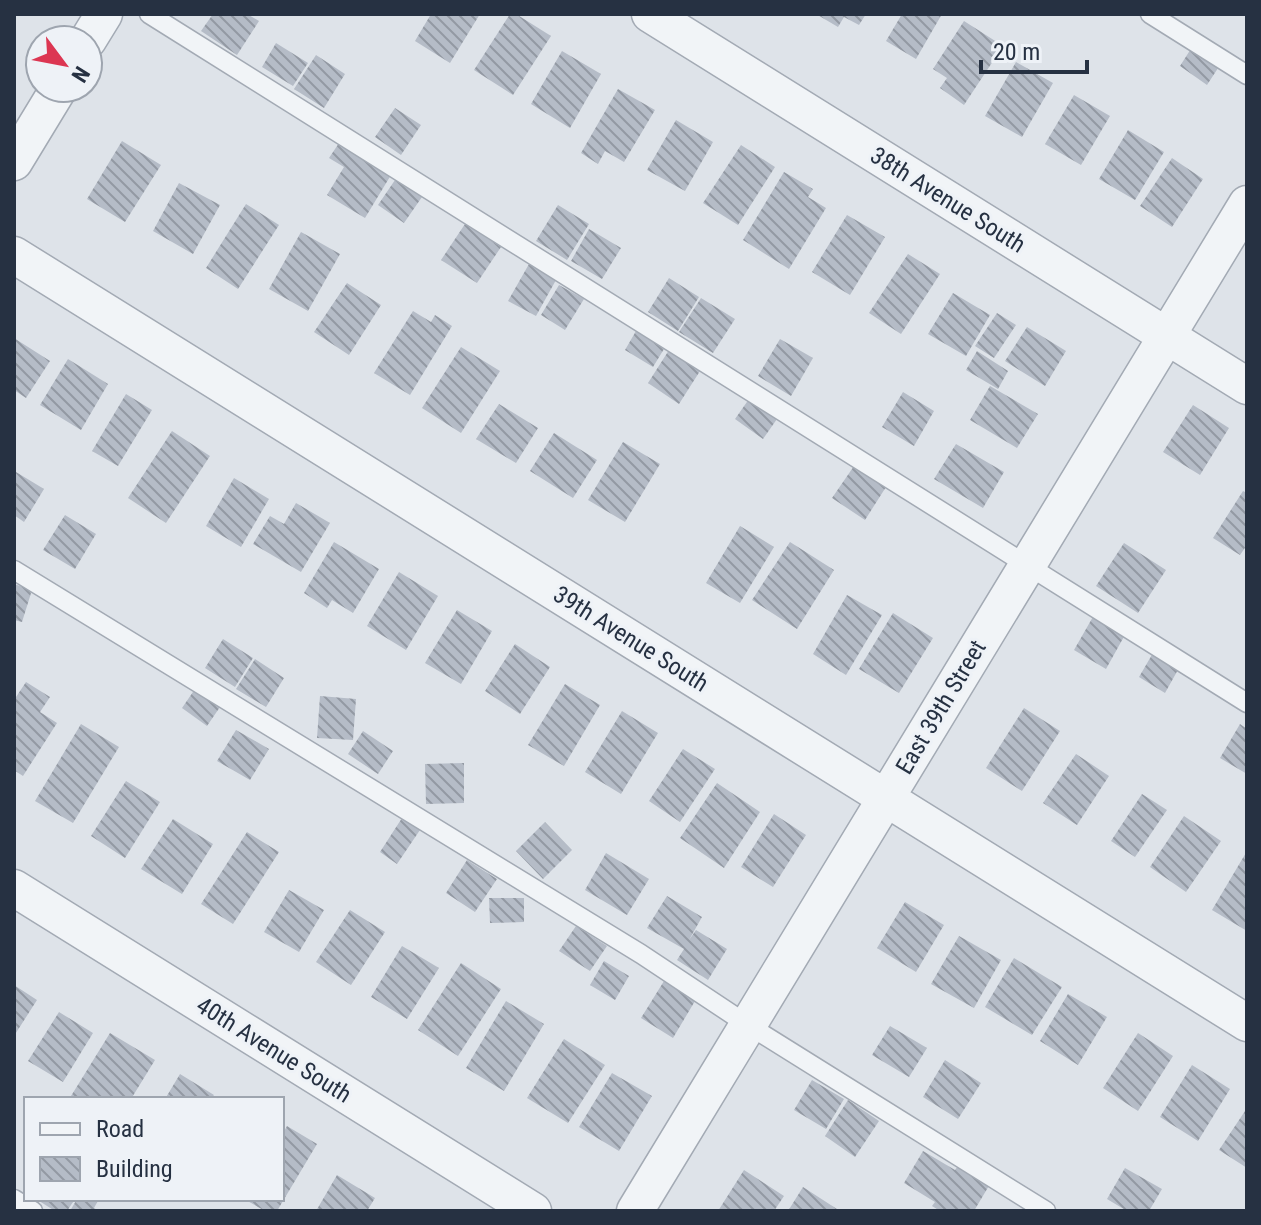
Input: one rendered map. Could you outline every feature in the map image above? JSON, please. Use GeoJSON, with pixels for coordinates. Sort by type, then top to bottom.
{"type":"FeatureCollection","features":[{"type":"Feature","properties":{"kind":"street","name":"38th Avenue South"},"geometry":{"type":"LineString","coordinates":[[650,14],[1247,386]]}},
{"type":"Feature","properties":{"kind":"street"},"geometry":{"type":"LineString","coordinates":[[14,162],[49,104]]}},
{"type":"Feature","properties":{"kind":"street","name":"East 39th Street"},"geometry":{"type":"LineString","coordinates":[[635,1211],[1247,204]]}},
{"type":"Feature","properties":{"kind":"street","name":"39th Avenue South"},"geometry":{"type":"LineString","coordinates":[[14,255],[1247,1023]]}},
{"type":"Feature","properties":{"kind":"street","name":"40th Avenue South"},"geometry":{"type":"LineString","coordinates":[[14,888],[533,1211]]}},
{"type":"Feature","properties":{"kind":"lane"},"geometry":{"type":"LineString","coordinates":[[149,14],[1247,703]]}},
{"type":"Feature","properties":{"kind":"lane"},"geometry":{"type":"LineString","coordinates":[[1150,14],[1247,75]]}},
{"type":"Feature","properties":{"kind":"lane"},"geometry":{"type":"LineString","coordinates":[[14,570],[641,954],[748,1025],[1046,1211]]}},
{"type":"Feature","properties":{"kind":"lane"},"geometry":{"type":"LineString","coordinates":[[14,1199],[33,1211]]}},
{"type":"Feature","properties":{"kind":"building"},"geometry":{"type":"Polygon","coordinates":[[[213,14],[247,14],[259,21],[237,55],[201,31],[213,14]]]}},
{"type":"Feature","properties":{"kind":"building"},"geometry":{"type":"Polygon","coordinates":[[[431,14],[480,14],[450,63],[415,41],[431,14]]]}},
{"type":"Feature","properties":{"kind":"building"},"geometry":{"type":"Polygon","coordinates":[[[510,14],[516,14],[551,36],[513,95],[474,70],[510,14]]]}},
{"type":"Feature","properties":{"kind":"building"},"geometry":{"type":"Polygon","coordinates":[[[816,14],[866,14],[859,25],[844,17],[838,27],[816,14]]]}},
{"type":"Feature","properties":{"kind":"building"},"geometry":{"type":"Polygon","coordinates":[[[902,14],[942,14],[916,59],[886,41],[902,14]]]}},
{"type":"Feature","properties":{"kind":"building"},"geometry":{"type":"Polygon","coordinates":[[[964,21],[1003,46],[964,105],[940,88],[947,78],[933,69],[964,21]]]}},
{"type":"Feature","properties":{"kind":"building"},"geometry":{"type":"Polygon","coordinates":[[[276,43],[308,63],[293,86],[262,67],[276,43]]]}},
{"type":"Feature","properties":{"kind":"building"},"geometry":{"type":"Polygon","coordinates":[[[1194,44],[1222,62],[1207,85],[1180,66],[1194,44]]]}},
{"type":"Feature","properties":{"kind":"building"},"geometry":{"type":"Polygon","coordinates":[[[562,51],[601,74],[570,128],[531,104],[562,51]]]}},
{"type":"Feature","properties":{"kind":"building"},"geometry":{"type":"Polygon","coordinates":[[[316,55],[345,74],[324,108],[294,89],[316,55]]]}},
{"type":"Feature","properties":{"kind":"building"},"geometry":{"type":"Polygon","coordinates":[[[1016,62],[1053,83],[1022,137],[985,116],[1016,62]]]}},
{"type":"Feature","properties":{"kind":"building"},"geometry":{"type":"Polygon","coordinates":[[[618,89],[655,110],[624,162],[605,151],[598,164],[581,153],[618,89]]]}},
{"type":"Feature","properties":{"kind":"building"},"geometry":{"type":"Polygon","coordinates":[[[1074,95],[1110,116],[1081,165],[1045,144],[1074,95]]]}},
{"type":"Feature","properties":{"kind":"building"},"geometry":{"type":"Polygon","coordinates":[[[395,108],[421,125],[401,155],[375,137],[395,108]]]}},
{"type":"Feature","properties":{"kind":"building"},"geometry":{"type":"Polygon","coordinates":[[[676,120],[713,142],[685,191],[647,170],[676,120]]]}},
{"type":"Feature","properties":{"kind":"building"},"geometry":{"type":"Polygon","coordinates":[[[1128,130],[1164,152],[1135,200],[1099,179],[1128,130]]]}},
{"type":"Feature","properties":{"kind":"building"},"geometry":{"type":"Polygon","coordinates":[[[122,141],[161,165],[125,222],[87,199],[122,141]]]}},
{"type":"Feature","properties":{"kind":"building"},"geometry":{"type":"Polygon","coordinates":[[[339,143],[391,175],[365,218],[327,195],[344,167],[329,158],[339,143]]]}},
{"type":"Feature","properties":{"kind":"building"},"geometry":{"type":"Polygon","coordinates":[[[741,145],[775,167],[738,225],[703,203],[741,145]]]}},
{"type":"Feature","properties":{"kind":"building"},"geometry":{"type":"Polygon","coordinates":[[[1172,158],[1203,179],[1172,227],[1140,206],[1172,158]]]}},
{"type":"Feature","properties":{"kind":"building"},"geometry":{"type":"Polygon","coordinates":[[[784,172],[813,189],[808,197],[826,208],[789,269],[743,240],[784,172]]]}},
{"type":"Feature","properties":{"kind":"building"},"geometry":{"type":"Polygon","coordinates":[[[395,180],[422,197],[404,223],[378,205],[395,180]]]}},
{"type":"Feature","properties":{"kind":"building"},"geometry":{"type":"Polygon","coordinates":[[[179,183],[220,205],[193,254],[153,231],[179,183]]]}},
{"type":"Feature","properties":{"kind":"building"},"geometry":{"type":"Polygon","coordinates":[[[246,204],[279,225],[238,289],[206,268],[246,204]]]}},
{"type":"Feature","properties":{"kind":"building"},"geometry":{"type":"Polygon","coordinates":[[[558,205],[589,224],[567,260],[536,241],[558,205]]]}},
{"type":"Feature","properties":{"kind":"building"},"geometry":{"type":"Polygon","coordinates":[[[847,215],[885,237],[850,295],[812,272],[847,215]]]}},
{"type":"Feature","properties":{"kind":"building"},"geometry":{"type":"Polygon","coordinates":[[[465,224],[501,247],[477,283],[441,260],[465,224]]]}},
{"type":"Feature","properties":{"kind":"building"},"geometry":{"type":"Polygon","coordinates":[[[589,229],[621,248],[602,279],[571,261],[589,229]]]}},
{"type":"Feature","properties":{"kind":"building"},"geometry":{"type":"Polygon","coordinates":[[[301,232],[340,254],[308,311],[269,289],[301,232]]]}},
{"type":"Feature","properties":{"kind":"building"},"geometry":{"type":"Polygon","coordinates":[[[908,254],[940,274],[901,334],[869,313],[908,254]]]}},
{"type":"Feature","properties":{"kind":"building"},"geometry":{"type":"Polygon","coordinates":[[[529,264],[556,280],[536,316],[508,301],[529,264]]]}},
{"type":"Feature","properties":{"kind":"building"},"geometry":{"type":"Polygon","coordinates":[[[669,278],[699,297],[678,331],[648,312],[669,278]]]}},
{"type":"Feature","properties":{"kind":"building"},"geometry":{"type":"Polygon","coordinates":[[[347,283],[381,305],[349,355],[314,332],[347,283]]]}},
{"type":"Feature","properties":{"kind":"building"},"geometry":{"type":"Polygon","coordinates":[[[559,285],[584,299],[565,330],[541,315],[559,285]]]}},
{"type":"Feature","properties":{"kind":"building"},"geometry":{"type":"Polygon","coordinates":[[[953,293],[990,315],[966,356],[928,334],[953,293]]]}},
{"type":"Feature","properties":{"kind":"building"},"geometry":{"type":"Polygon","coordinates":[[[701,298],[735,319],[713,353],[679,332],[701,298]]]}},
{"type":"Feature","properties":{"kind":"building"},"geometry":{"type":"Polygon","coordinates":[[[413,311],[431,322],[435,315],[452,326],[410,395],[374,373],[413,311]]]}},
{"type":"Feature","properties":{"kind":"building"},"geometry":{"type":"Polygon","coordinates":[[[997,313],[1016,325],[994,358],[975,346],[997,313]]]}},
{"type":"Feature","properties":{"kind":"building"},"geometry":{"type":"Polygon","coordinates":[[[1027,327],[1066,351],[1045,386],[1005,361],[1027,327]]]}},
{"type":"Feature","properties":{"kind":"building"},"geometry":{"type":"Polygon","coordinates":[[[636,331],[664,349],[653,367],[625,350],[636,331]]]}},
{"type":"Feature","properties":{"kind":"building"},"geometry":{"type":"Polygon","coordinates":[[[14,338],[50,361],[26,398],[14,390],[14,338]]]}},
{"type":"Feature","properties":{"kind":"building"},"geometry":{"type":"Polygon","coordinates":[[[780,339],[813,358],[791,396],[758,376],[780,339]]]}},
{"type":"Feature","properties":{"kind":"building"},"geometry":{"type":"Polygon","coordinates":[[[461,347],[500,371],[461,433],[422,408],[461,347]]]}},
{"type":"Feature","properties":{"kind":"building"},"geometry":{"type":"Polygon","coordinates":[[[669,350],[700,371],[679,404],[648,383],[669,350]]]}},
{"type":"Feature","properties":{"kind":"building"},"geometry":{"type":"Polygon","coordinates":[[[977,351],[1008,371],[998,389],[966,370],[977,351]]]}},
{"type":"Feature","properties":{"kind":"building"},"geometry":{"type":"Polygon","coordinates":[[[68,359],[108,384],[81,430],[40,405],[68,359]]]}},
{"type":"Feature","properties":{"kind":"building"},"geometry":{"type":"Polygon","coordinates":[[[990,386],[1038,414],[1017,448],[970,420],[990,386]]]}},
{"type":"Feature","properties":{"kind":"building"},"geometry":{"type":"Polygon","coordinates":[[[903,392],[934,411],[914,446],[882,427],[903,392]]]}},
{"type":"Feature","properties":{"kind":"building"},"geometry":{"type":"Polygon","coordinates":[[[126,394],[152,410],[118,466],[92,451],[126,394]]]}},
{"type":"Feature","properties":{"kind":"building"},"geometry":{"type":"Polygon","coordinates":[[[749,399],[777,419],[763,439],[735,419],[749,399]]]}},
{"type":"Feature","properties":{"kind":"building"},"geometry":{"type":"Polygon","coordinates":[[[499,404],[538,428],[516,463],[476,439],[499,404]]]}},
{"type":"Feature","properties":{"kind":"building"},"geometry":{"type":"Polygon","coordinates":[[[1193,405],[1229,428],[1200,475],[1163,452],[1193,405]]]}},
{"type":"Feature","properties":{"kind":"building"},"geometry":{"type":"Polygon","coordinates":[[[172,431],[210,456],[166,523],[128,498],[172,431]]]}},
{"type":"Feature","properties":{"kind":"building"},"geometry":{"type":"Polygon","coordinates":[[[554,433],[597,460],[573,498],[530,471],[554,433]]]}},
{"type":"Feature","properties":{"kind":"building"},"geometry":{"type":"Polygon","coordinates":[[[623,442],[660,464],[625,522],[588,500],[623,442]]]}},
{"type":"Feature","properties":{"kind":"building"},"geometry":{"type":"Polygon","coordinates":[[[956,444],[1004,472],[983,508],[934,479],[956,444]]]}},
{"type":"Feature","properties":{"kind":"building"},"geometry":{"type":"Polygon","coordinates":[[[854,466],[886,487],[865,520],[832,498],[854,466]]]}},
{"type":"Feature","properties":{"kind":"building"},"geometry":{"type":"Polygon","coordinates":[[[16,472],[44,489],[24,522],[14,515],[16,472]]]}},
{"type":"Feature","properties":{"kind":"building"},"geometry":{"type":"Polygon","coordinates":[[[234,478],[269,499],[241,547],[206,526],[234,478]]]}},
{"type":"Feature","properties":{"kind":"building"},"geometry":{"type":"Polygon","coordinates":[[[1243,491],[1247,493],[1247,545],[1240,555],[1213,538],[1243,491]]]}},
{"type":"Feature","properties":{"kind":"building"},"geometry":{"type":"Polygon","coordinates":[[[296,503],[330,523],[301,572],[253,544],[270,516],[284,524],[296,503]]]}},
{"type":"Feature","properties":{"kind":"building"},"geometry":{"type":"Polygon","coordinates":[[[65,515],[96,534],[75,569],[43,550],[65,515]]]}},
{"type":"Feature","properties":{"kind":"building"},"geometry":{"type":"Polygon","coordinates":[[[740,526],[774,547],[740,603],[706,583],[740,526]]]}},
{"type":"Feature","properties":{"kind":"building"},"geometry":{"type":"Polygon","coordinates":[[[334,542],[379,569],[353,613],[332,600],[327,608],[304,593],[334,542]]]}},
{"type":"Feature","properties":{"kind":"building"},"geometry":{"type":"Polygon","coordinates":[[[790,542],[834,570],[797,629],[752,600],[790,542]]]}},
{"type":"Feature","properties":{"kind":"building"},"geometry":{"type":"Polygon","coordinates":[[[1124,543],[1166,570],[1138,613],[1096,586],[1124,543]]]}},
{"type":"Feature","properties":{"kind":"building"},"geometry":{"type":"Polygon","coordinates":[[[399,572],[438,596],[406,650],[367,626],[399,572]]]}},
{"type":"Feature","properties":{"kind":"building"},"geometry":{"type":"Polygon","coordinates":[[[14,584],[32,590],[22,622],[14,620],[14,584]]]}},
{"type":"Feature","properties":{"kind":"building"},"geometry":{"type":"Polygon","coordinates":[[[847,595],[882,615],[846,675],[813,654],[847,595]]]}},
{"type":"Feature","properties":{"kind":"building"},"geometry":{"type":"Polygon","coordinates":[[[457,610],[492,631],[461,684],[425,663],[457,610]]]}},
{"type":"Feature","properties":{"kind":"building"},"geometry":{"type":"Polygon","coordinates":[[[893,613],[933,638],[899,693],[859,669],[893,613]]]}},
{"type":"Feature","properties":{"kind":"building"},"geometry":{"type":"Polygon","coordinates":[[[1094,615],[1126,633],[1106,669],[1074,650],[1094,615]]]}},
{"type":"Feature","properties":{"kind":"building"},"geometry":{"type":"Polygon","coordinates":[[[223,639],[253,658],[235,687],[205,668],[223,639]]]}},
{"type":"Feature","properties":{"kind":"building"},"geometry":{"type":"Polygon","coordinates":[[[515,644],[550,667],[520,714],[485,691],[515,644]]]}},
{"type":"Feature","properties":{"kind":"building"},"geometry":{"type":"Polygon","coordinates":[[[1153,653],[1179,668],[1165,693],[1139,677],[1153,653]]]}},
{"type":"Feature","properties":{"kind":"building"},"geometry":{"type":"Polygon","coordinates":[[[255,659],[284,678],[266,707],[236,689],[255,659]]]}},
{"type":"Feature","properties":{"kind":"building"},"geometry":{"type":"Polygon","coordinates":[[[26,682],[50,697],[40,712],[57,723],[23,776],[14,770],[14,700],[26,682]]]}},
{"type":"Feature","properties":{"kind":"building"},"geometry":{"type":"Polygon","coordinates":[[[565,684],[600,705],[564,766],[528,745],[565,684]]]}},
{"type":"Feature","properties":{"kind":"building"},"geometry":{"type":"Polygon","coordinates":[[[195,689],[220,707],[207,726],[182,708],[195,689]]]}},
{"type":"Feature","properties":{"kind":"building"},"geometry":{"type":"Polygon","coordinates":[[[320,696],[356,699],[353,740],[317,738],[320,696]]]}},
{"type":"Feature","properties":{"kind":"building"},"geometry":{"type":"Polygon","coordinates":[[[1024,708],[1060,731],[1022,791],[986,768],[1024,708]]]}},
{"type":"Feature","properties":{"kind":"building"},"geometry":{"type":"Polygon","coordinates":[[[622,711],[658,733],[621,794],[585,772],[622,711]]]}},
{"type":"Feature","properties":{"kind":"building"},"geometry":{"type":"Polygon","coordinates":[[[81,724],[119,747],[73,823],[35,801],[81,724]]]}},
{"type":"Feature","properties":{"kind":"building"},"geometry":{"type":"Polygon","coordinates":[[[1240,724],[1247,729],[1247,774],[1220,758],[1240,724]]]}},
{"type":"Feature","properties":{"kind":"building"},"geometry":{"type":"Polygon","coordinates":[[[236,730],[269,749],[250,780],[217,761],[236,730]]]}},
{"type":"Feature","properties":{"kind":"building"},"geometry":{"type":"Polygon","coordinates":[[[363,731],[393,751],[378,774],[348,754],[363,731]]]}},
{"type":"Feature","properties":{"kind":"building"},"geometry":{"type":"Polygon","coordinates":[[[683,749],[715,769],[680,822],[649,801],[683,749]]]}},
{"type":"Feature","properties":{"kind":"building"},"geometry":{"type":"Polygon","coordinates":[[[1076,754],[1109,776],[1077,825],[1043,803],[1076,754]]]}},
{"type":"Feature","properties":{"kind":"building"},"geometry":{"type":"Polygon","coordinates":[[[464,763],[464,803],[426,804],[425,764],[464,763]]]}},
{"type":"Feature","properties":{"kind":"building"},"geometry":{"type":"Polygon","coordinates":[[[126,781],[160,802],[125,858],[91,836],[126,781]]]}},
{"type":"Feature","properties":{"kind":"building"},"geometry":{"type":"Polygon","coordinates":[[[717,783],[760,812],[724,868],[680,838],[717,783]]]}},
{"type":"Feature","properties":{"kind":"building"},"geometry":{"type":"Polygon","coordinates":[[[1142,794],[1167,810],[1135,857],[1111,841],[1142,794]]]}},
{"type":"Feature","properties":{"kind":"building"},"geometry":{"type":"Polygon","coordinates":[[[774,814],[806,835],[773,887],[741,867],[774,814]]]}},
{"type":"Feature","properties":{"kind":"building"},"geometry":{"type":"Polygon","coordinates":[[[1184,816],[1221,841],[1186,892],[1150,867],[1184,816]]]}},
{"type":"Feature","properties":{"kind":"building"},"geometry":{"type":"Polygon","coordinates":[[[402,818],[420,830],[397,864],[380,852],[402,818]]]}},
{"type":"Feature","properties":{"kind":"building"},"geometry":{"type":"Polygon","coordinates":[[[173,819],[213,844],[182,894],[141,869],[173,819]]]}},
{"type":"Feature","properties":{"kind":"building"},"geometry":{"type":"Polygon","coordinates":[[[545,822],[572,850],[543,879],[516,851],[545,822]]]}},
{"type":"Feature","properties":{"kind":"building"},"geometry":{"type":"Polygon","coordinates":[[[247,832],[279,852],[233,924],[201,904],[247,832]]]}},
{"type":"Feature","properties":{"kind":"building"},"geometry":{"type":"Polygon","coordinates":[[[1247,851],[1247,931],[1212,910],[1247,851]]]}},
{"type":"Feature","properties":{"kind":"building"},"geometry":{"type":"Polygon","coordinates":[[[606,853],[649,879],[627,915],[585,890],[606,853]]]}},
{"type":"Feature","properties":{"kind":"building"},"geometry":{"type":"Polygon","coordinates":[[[467,860],[497,879],[475,912],[446,893],[467,860]]]}},
{"type":"Feature","properties":{"kind":"building"},"geometry":{"type":"Polygon","coordinates":[[[289,890],[324,910],[299,952],[264,932],[289,890]]]}},
{"type":"Feature","properties":{"kind":"building"},"geometry":{"type":"Polygon","coordinates":[[[667,896],[702,917],[689,940],[696,930],[727,949],[708,980],[677,960],[684,949],[647,928],[667,896]]]}},
{"type":"Feature","properties":{"kind":"building"},"geometry":{"type":"Polygon","coordinates":[[[489,898],[524,898],[524,922],[490,923],[489,898]]]}},
{"type":"Feature","properties":{"kind":"building"},"geometry":{"type":"Polygon","coordinates":[[[905,902],[944,925],[916,972],[877,948],[905,902]]]}},
{"type":"Feature","properties":{"kind":"building"},"geometry":{"type":"Polygon","coordinates":[[[350,910],[385,932],[351,985],[316,962],[350,910]]]}},
{"type":"Feature","properties":{"kind":"building"},"geometry":{"type":"Polygon","coordinates":[[[576,926],[607,946],[590,971],[559,951],[576,926]]]}},
{"type":"Feature","properties":{"kind":"building"},"geometry":{"type":"Polygon","coordinates":[[[959,936],[1001,960],[974,1008],[931,984],[959,936]]]}},
{"type":"Feature","properties":{"kind":"building"},"geometry":{"type":"Polygon","coordinates":[[[402,946],[439,968],[407,1019],[371,997],[402,946]]]}},
{"type":"Feature","properties":{"kind":"building"},"geometry":{"type":"Polygon","coordinates":[[[1014,958],[1062,987],[1032,1035],[985,1007],[1014,958]]]}},
{"type":"Feature","properties":{"kind":"building"},"geometry":{"type":"Polygon","coordinates":[[[604,961],[629,976],[615,1000],[590,985],[604,961]]]}},
{"type":"Feature","properties":{"kind":"building"},"geometry":{"type":"Polygon","coordinates":[[[461,963],[501,989],[458,1056],[418,1030],[461,963]]]}},
{"type":"Feature","properties":{"kind":"building"},"geometry":{"type":"Polygon","coordinates":[[[664,981],[695,1001],[673,1038],[641,1018],[664,981]]]}},
{"type":"Feature","properties":{"kind":"building"},"geometry":{"type":"Polygon","coordinates":[[[14,985],[37,1000],[14,1036],[14,985]]]}},
{"type":"Feature","properties":{"kind":"building"},"geometry":{"type":"Polygon","coordinates":[[[1068,994],[1107,1017],[1078,1065],[1040,1041],[1068,994]]]}},
{"type":"Feature","properties":{"kind":"building"},"geometry":{"type":"Polygon","coordinates":[[[506,1001],[544,1024],[504,1091],[466,1068],[506,1001]]]}},
{"type":"Feature","properties":{"kind":"building"},"geometry":{"type":"Polygon","coordinates":[[[59,1012],[93,1033],[63,1082],[28,1061],[59,1012]]]}},
{"type":"Feature","properties":{"kind":"building"},"geometry":{"type":"Polygon","coordinates":[[[890,1026],[927,1048],[909,1077],[872,1055],[890,1026]]]}},
{"type":"Feature","properties":{"kind":"building"},"geometry":{"type":"Polygon","coordinates":[[[110,1033],[155,1060],[132,1097],[71,1096],[110,1033]]]}},
{"type":"Feature","properties":{"kind":"building"},"geometry":{"type":"Polygon","coordinates":[[[1138,1033],[1173,1056],[1138,1111],[1103,1088],[1138,1033]]]}},
{"type":"Feature","properties":{"kind":"building"},"geometry":{"type":"Polygon","coordinates":[[[564,1039],[605,1065],[568,1123],[527,1098],[564,1039]]]}},
{"type":"Feature","properties":{"kind":"building"},"geometry":{"type":"Polygon","coordinates":[[[945,1060],[981,1083],[958,1119],[923,1097],[945,1060]]]}},
{"type":"Feature","properties":{"kind":"building"},"geometry":{"type":"Polygon","coordinates":[[[1192,1065],[1230,1089],[1198,1141],[1160,1117],[1192,1065]]]}},
{"type":"Feature","properties":{"kind":"building"},"geometry":{"type":"Polygon","coordinates":[[[612,1073],[652,1096],[619,1151],[579,1127],[612,1073]]]}},
{"type":"Feature","properties":{"kind":"building"},"geometry":{"type":"Polygon","coordinates":[[[180,1074],[214,1095],[212,1097],[166,1097],[180,1074]]]}},
{"type":"Feature","properties":{"kind":"building"},"geometry":{"type":"Polygon","coordinates":[[[812,1080],[844,1099],[826,1129],[794,1110],[812,1080]]]}},
{"type":"Feature","properties":{"kind":"building"},"geometry":{"type":"Polygon","coordinates":[[[848,1100],[879,1121],[855,1157],[825,1136],[848,1100]]]}},
{"type":"Feature","properties":{"kind":"building"},"geometry":{"type":"Polygon","coordinates":[[[1247,1108],[1247,1168],[1219,1150],[1247,1108]]]}},
{"type":"Feature","properties":{"kind":"building"},"geometry":{"type":"Polygon","coordinates":[[[287,1126],[317,1144],[284,1199],[284,1131],[287,1126]]]}},
{"type":"Feature","properties":{"kind":"building"},"geometry":{"type":"Polygon","coordinates":[[[923,1151],[955,1170],[958,1166],[990,1184],[974,1211],[940,1211],[932,1206],[935,1202],[904,1183],[923,1151]]]}},
{"type":"Feature","properties":{"kind":"building"},"geometry":{"type":"Polygon","coordinates":[[[1125,1168],[1162,1189],[1149,1211],[1127,1211],[1107,1199],[1125,1168]]]}},
{"type":"Feature","properties":{"kind":"building"},"geometry":{"type":"Polygon","coordinates":[[[744,1170],[784,1196],[774,1211],[718,1211],[744,1170]]]}},
{"type":"Feature","properties":{"kind":"building"},"geometry":{"type":"Polygon","coordinates":[[[337,1175],[375,1198],[367,1211],[316,1211],[337,1175]]]}},
{"type":"Feature","properties":{"kind":"building"},"geometry":{"type":"Polygon","coordinates":[[[803,1187],[840,1211],[788,1211],[803,1187]]]}},
{"type":"Feature","properties":{"kind":"building"},"geometry":{"type":"Polygon","coordinates":[[[39,1201],[74,1201],[67,1211],[55,1211],[39,1201]]]}},
{"type":"Feature","properties":{"kind":"building"},"geometry":{"type":"Polygon","coordinates":[[[76,1201],[98,1201],[94,1208],[99,1211],[70,1211],[76,1201]]]}},
{"type":"Feature","properties":{"kind":"building"},"geometry":{"type":"Polygon","coordinates":[[[248,1201],[283,1201],[277,1211],[265,1211],[248,1201]]]}}]}
